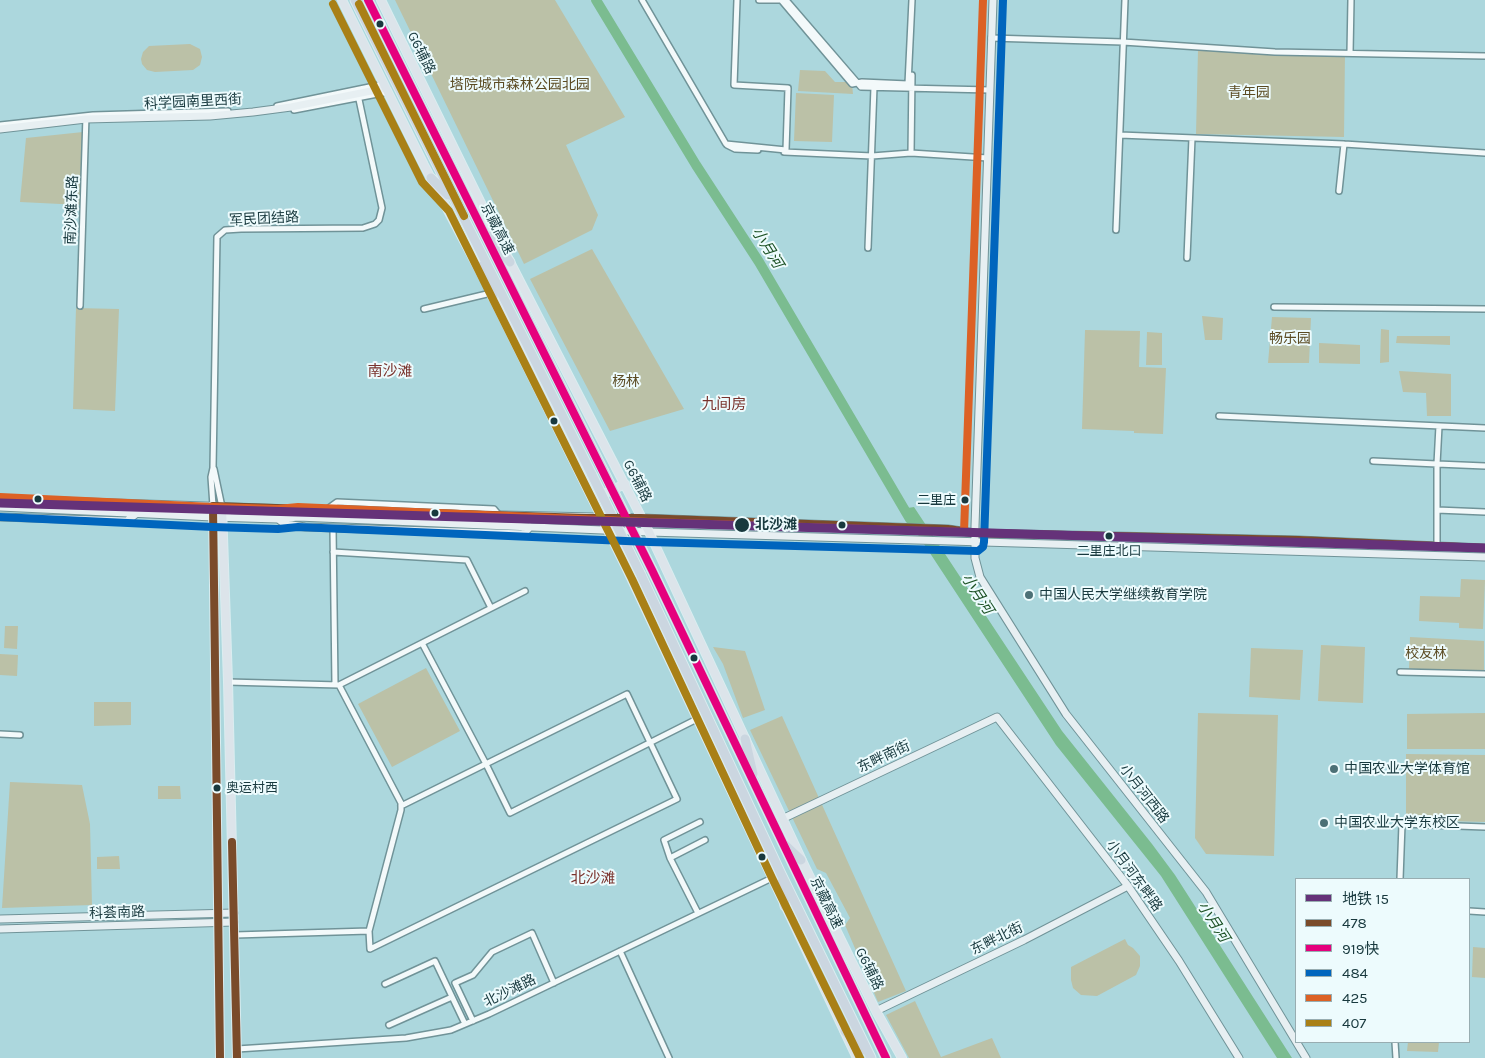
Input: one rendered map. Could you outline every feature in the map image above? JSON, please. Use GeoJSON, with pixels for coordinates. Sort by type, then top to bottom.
{"type":"FeatureCollection","features":[{"type":"Feature","properties":{"kind":"highway","name":"京藏高速"},"geometry":{"type":"LineString","coordinates":[[355,0],[641,575],[776,876],[870,1057]]}},
{"type":"Feature","properties":{"kind":"highway","name":"京藏高速"},"geometry":{"type":"LineString","coordinates":[[368,0],[652,570],[886,1058]]}},
{"type":"Feature","properties":{"kind":"highway"},"geometry":{"type":"LineString","coordinates":[[431,178],[457,204]]}},
{"type":"Feature","properties":{"kind":"highway"},"geometry":{"type":"LineString","coordinates":[[477,219],[510,262]]}},
{"type":"Feature","properties":{"kind":"highway"},"geometry":{"type":"LineString","coordinates":[[467,225],[492,295]]}},
{"type":"Feature","properties":{"kind":"highway"},"geometry":{"type":"LineString","coordinates":[[745,739],[757,791]]}},
{"type":"Feature","properties":{"kind":"highway"},"geometry":{"type":"LineString","coordinates":[[781,841],[801,860]]}},
{"type":"Feature","properties":{"kind":"highway"},"geometry":{"type":"LineString","coordinates":[[776,876],[785,906]]}},
{"type":"Feature","properties":{"kind":"highway"},"geometry":{"type":"LineString","coordinates":[[845,1031],[870,1057]]}},
{"type":"Feature","properties":{"kind":"main road"},"geometry":{"type":"LineString","coordinates":[[342,0],[492,295],[776,876]]}},
{"type":"Feature","properties":{"kind":"main road","name":"G6辅路"},"geometry":{"type":"LineString","coordinates":[[382,0],[510,262],[649,532],[801,860],[876,1011],[902,1058]]}},
{"type":"Feature","properties":{"kind":"main road"},"geometry":{"type":"LineString","coordinates":[[593,499],[625,484]]}},
{"type":"Feature","properties":{"kind":"main road"},"geometry":{"type":"LineString","coordinates":[[213,506],[220,1058]]}},
{"type":"Feature","properties":{"kind":"main road"},"geometry":{"type":"LineString","coordinates":[[222,506],[234,892],[237,1058]]}},
{"type":"Feature","properties":{"kind":"main road"},"geometry":{"type":"LineString","coordinates":[[214,535],[224,535]]}},
{"type":"Feature","properties":{"kind":"main road"},"geometry":{"type":"LineString","coordinates":[[626,567],[659,553]]}},
{"type":"Feature","properties":{"kind":"main road"},"geometry":{"type":"LineString","coordinates":[[218,892],[234,892]]}},
{"type":"Feature","properties":{"kind":"main road"},"geometry":{"type":"LineString","coordinates":[[785,906],[857,1058]]}},
{"type":"Feature","properties":{"kind":"street"},"geometry":{"type":"LineString","coordinates":[[642,0],[726,144],[735,149],[872,156],[911,153],[988,158]]}},
{"type":"Feature","properties":{"kind":"street"},"geometry":{"type":"LineString","coordinates":[[726,144],[786,150],[788,88],[734,85],[737,0]]}},
{"type":"Feature","properties":{"kind":"street"},"geometry":{"type":"LineString","coordinates":[[759,0],[781,0],[852,84],[908,84],[913,0]]}},
{"type":"Feature","properties":{"kind":"street"},"geometry":{"type":"LineString","coordinates":[[786,0],[861,87],[990,90]]}},
{"type":"Feature","properties":{"kind":"street"},"geometry":{"type":"LineString","coordinates":[[911,153],[913,0]]}},
{"type":"Feature","properties":{"kind":"street","name":"小月河西路"},"geometry":{"type":"LineString","coordinates":[[994,0],[974,542],[975,558],[980,577],[1066,714],[1206,892],[1295,1040]]}},
{"type":"Feature","properties":{"kind":"street"},"geometry":{"type":"LineString","coordinates":[[1116,230],[1125,0]]}},
{"type":"Feature","properties":{"kind":"street"},"geometry":{"type":"LineString","coordinates":[[1350,53],[1351,0]]}},
{"type":"Feature","properties":{"kind":"street"},"geometry":{"type":"LineString","coordinates":[[992,38],[1123,42],[1265,51],[1485,56]]}},
{"type":"Feature","properties":{"kind":"street"},"geometry":{"type":"LineString","coordinates":[[868,248],[874,87]]}},
{"type":"Feature","properties":{"kind":"street","name":"科学园南里西街"},"geometry":{"type":"LineString","coordinates":[[0,127],[86,119],[225,114],[285,108],[386,88]]}},
{"type":"Feature","properties":{"kind":"street","name":"军民团结路"},"geometry":{"type":"LineString","coordinates":[[213,506],[211,477],[213,468],[217,237],[225,230],[241,229],[356,229],[375,224],[379,220],[382,208],[358,94]]}},
{"type":"Feature","properties":{"kind":"street"},"geometry":{"type":"LineString","coordinates":[[0,133],[86,119]]}},
{"type":"Feature","properties":{"kind":"street","name":"南沙滩东路"},"geometry":{"type":"LineString","coordinates":[[80,306],[86,119]]}},
{"type":"Feature","properties":{"kind":"street"},"geometry":{"type":"LineString","coordinates":[[1120,135],[1344,144],[1485,153]]}},
{"type":"Feature","properties":{"kind":"street"},"geometry":{"type":"LineString","coordinates":[[1187,258],[1192,138]]}},
{"type":"Feature","properties":{"kind":"street"},"geometry":{"type":"LineString","coordinates":[[1339,191],[1344,144]]}},
{"type":"Feature","properties":{"kind":"street"},"geometry":{"type":"LineString","coordinates":[[424,309],[492,295]]}},
{"type":"Feature","properties":{"kind":"street"},"geometry":{"type":"LineString","coordinates":[[1274,308],[1485,309]]}},
{"type":"Feature","properties":{"kind":"street"},"geometry":{"type":"LineString","coordinates":[[1219,416],[1485,428]]}},
{"type":"Feature","properties":{"kind":"street"},"geometry":{"type":"LineString","coordinates":[[1437,546],[1439,426]]}},
{"type":"Feature","properties":{"kind":"street"},"geometry":{"type":"LineString","coordinates":[[1373,461],[1485,466]]}},
{"type":"Feature","properties":{"kind":"street","name":"军民团结路"},"geometry":{"type":"LineString","coordinates":[[213,468],[222,506]]}},
{"type":"Feature","properties":{"kind":"street"},"geometry":{"type":"LineString","coordinates":[[0,499],[586,518],[641,518],[934,529],[975,533],[1183,537],[1485,548]]}},
{"type":"Feature","properties":{"kind":"street"},"geometry":{"type":"LineString","coordinates":[[0,507],[213,517],[278,519],[298,517],[649,532],[903,538],[1182,549],[1485,557]]}},
{"type":"Feature","properties":{"kind":"street"},"geometry":{"type":"LineString","coordinates":[[1437,510],[1485,512]]}},
{"type":"Feature","properties":{"kind":"street"},"geometry":{"type":"LineString","coordinates":[[0,517],[127,521],[136,513]]}},
{"type":"Feature","properties":{"kind":"street"},"geometry":{"type":"LineString","coordinates":[[586,518],[592,530]]}},
{"type":"Feature","properties":{"kind":"street"},"geometry":{"type":"LineString","coordinates":[[278,519],[285,524],[333,528],[523,534],[530,527]]}},
{"type":"Feature","properties":{"kind":"street"},"geometry":{"type":"LineString","coordinates":[[417,522],[417,530]]}},
{"type":"Feature","properties":{"kind":"street"},"geometry":{"type":"LineString","coordinates":[[333,528],[337,685],[401,806],[369,931],[370,949],[677,799],[627,694],[401,806]]}},
{"type":"Feature","properties":{"kind":"street"},"geometry":{"type":"LineString","coordinates":[[1182,549],[1183,537]]}},
{"type":"Feature","properties":{"kind":"street"},"geometry":{"type":"LineString","coordinates":[[333,552],[467,560],[490,608]]}},
{"type":"Feature","properties":{"kind":"street"},"geometry":{"type":"LineString","coordinates":[[228,682],[337,685],[525,591]]}},
{"type":"Feature","properties":{"kind":"street"},"geometry":{"type":"LineString","coordinates":[[422,643],[486,764],[510,814],[698,719]]}},
{"type":"Feature","properties":{"kind":"street"},"geometry":{"type":"LineString","coordinates":[[1400,672],[1485,674]]}},
{"type":"Feature","properties":{"kind":"street","name":"东畔南街"},"geometry":{"type":"LineString","coordinates":[[782,819],[997,717]]}},
{"type":"Feature","properties":{"kind":"street","name":"小月河东畔路"},"geometry":{"type":"LineString","coordinates":[[997,717],[1128,886],[1179,961],[1239,1058]]}},
{"type":"Feature","properties":{"kind":"street"},"geometry":{"type":"LineString","coordinates":[[0,734],[20,734]]}},
{"type":"Feature","properties":{"kind":"street"},"geometry":{"type":"LineString","coordinates":[[698,913],[670,858],[664,840],[700,822]]}},
{"type":"Feature","properties":{"kind":"street"},"geometry":{"type":"LineString","coordinates":[[1400,878],[1402,824],[1485,826]]}},
{"type":"Feature","properties":{"kind":"street"},"geometry":{"type":"LineString","coordinates":[[670,858],[705,840]]}},
{"type":"Feature","properties":{"kind":"street","name":"北沙滩路"},"geometry":{"type":"LineString","coordinates":[[237,1049],[406,1038],[451,1030],[554,983],[776,876]]}},
{"type":"Feature","properties":{"kind":"street","name":"东畔北街"},"geometry":{"type":"LineString","coordinates":[[876,1011],[1024,940],[1128,886]]}},
{"type":"Feature","properties":{"kind":"street"},"geometry":{"type":"LineString","coordinates":[[1470,911],[1485,912]]}},
{"type":"Feature","properties":{"kind":"street","name":"科荟南路"},"geometry":{"type":"LineString","coordinates":[[0,919],[234,913]]}},
{"type":"Feature","properties":{"kind":"street","name":"科荟南路"},"geometry":{"type":"LineString","coordinates":[[0,929],[234,922]]}},
{"type":"Feature","properties":{"kind":"street"},"geometry":{"type":"LineString","coordinates":[[234,935],[369,931]]}},
{"type":"Feature","properties":{"kind":"street"},"geometry":{"type":"LineString","coordinates":[[473,1021],[455,983],[474,975],[492,952],[532,933],[554,983]]}},
{"type":"Feature","properties":{"kind":"street"},"geometry":{"type":"LineString","coordinates":[[620,951],[669,1058]]}},
{"type":"Feature","properties":{"kind":"street"},"geometry":{"type":"LineString","coordinates":[[385,984],[435,961],[465,1024]]}},
{"type":"Feature","properties":{"kind":"street"},"geometry":{"type":"LineString","coordinates":[[389,1025],[452,997]]}},
{"type":"Feature","properties":{"kind":"street","name":"小月河西路"},"geometry":{"type":"LineString","coordinates":[[1297,1043],[1306,1058]]}},
{"type":"Feature","properties":{"kind":"street"},"geometry":{"type":"LineString","coordinates":[[1395,1043],[1396,1058]]}},
{"type":"Feature","properties":{"kind":"green space","name":"塔院城市森林公园北园"},"geometry":{"type":"Polygon","coordinates":[[[395,0],[555,0],[625,117],[566,145],[598,215],[592,230],[524,264],[395,0]]]}},
{"type":"Feature","properties":{"kind":"green space"},"geometry":{"type":"Polygon","coordinates":[[[190,44],[200,49],[202,57],[200,65],[193,70],[155,72],[147,70],[142,64],[143,52],[149,46],[190,44]]]}},
{"type":"Feature","properties":{"kind":"green space","name":"青年园"},"geometry":{"type":"Polygon","coordinates":[[[1198,50],[1345,53],[1344,137],[1196,134],[1198,50]]]}},
{"type":"Feature","properties":{"kind":"green space"},"geometry":{"type":"Polygon","coordinates":[[[800,70],[825,71],[835,82],[846,82],[849,80],[852,84],[853,94],[798,91],[800,70]]]}},
{"type":"Feature","properties":{"kind":"green space"},"geometry":{"type":"Polygon","coordinates":[[[796,93],[834,95],[832,142],[794,141],[796,93]]]}},
{"type":"Feature","properties":{"kind":"green space"},"geometry":{"type":"Polygon","coordinates":[[[83,132],[81,205],[20,202],[26,138],[83,132]]]}},
{"type":"Feature","properties":{"kind":"green space","name":"杨林"},"geometry":{"type":"Polygon","coordinates":[[[592,249],[684,409],[610,431],[530,279],[592,249]]]}},
{"type":"Feature","properties":{"kind":"green space"},"geometry":{"type":"Polygon","coordinates":[[[76,308],[119,309],[115,411],[73,409],[76,308]]]}},
{"type":"Feature","properties":{"kind":"green space"},"geometry":{"type":"Polygon","coordinates":[[[1202,316],[1223,318],[1222,340],[1205,340],[1202,316]]]}},
{"type":"Feature","properties":{"kind":"green space","name":"畅乐园"},"geometry":{"type":"Polygon","coordinates":[[[1272,317],[1311,318],[1309,363],[1268,363],[1272,317]]]}},
{"type":"Feature","properties":{"kind":"green space"},"geometry":{"type":"Polygon","coordinates":[[[1381,329],[1389,330],[1389,362],[1380,363],[1381,329]]]}},
{"type":"Feature","properties":{"kind":"green space"},"geometry":{"type":"Polygon","coordinates":[[[1085,330],[1140,331],[1139,367],[1166,368],[1163,434],[1082,429],[1085,330]]]}},
{"type":"Feature","properties":{"kind":"green space"},"geometry":{"type":"Polygon","coordinates":[[[1147,332],[1162,333],[1162,365],[1146,365],[1147,332]]]}},
{"type":"Feature","properties":{"kind":"green space"},"geometry":{"type":"Polygon","coordinates":[[[1397,336],[1450,336],[1450,345],[1396,343],[1397,336]]]}},
{"type":"Feature","properties":{"kind":"green space"},"geometry":{"type":"Polygon","coordinates":[[[1319,343],[1360,345],[1360,364],[1319,363],[1319,343]]]}},
{"type":"Feature","properties":{"kind":"green space"},"geometry":{"type":"Polygon","coordinates":[[[1399,371],[1451,374],[1451,416],[1427,416],[1426,393],[1403,392],[1399,371]]]}},
{"type":"Feature","properties":{"kind":"green space"},"geometry":{"type":"Polygon","coordinates":[[[1461,579],[1485,580],[1483,629],[1459,628],[1459,623],[1419,621],[1420,596],[1460,597],[1461,579]]]}},
{"type":"Feature","properties":{"kind":"green space"},"geometry":{"type":"Polygon","coordinates":[[[5,626],[18,626],[17,649],[4,648],[5,626]]]}},
{"type":"Feature","properties":{"kind":"green space","name":"校友林"},"geometry":{"type":"Polygon","coordinates":[[[1410,637],[1484,641],[1484,671],[1409,669],[1410,637]]]}},
{"type":"Feature","properties":{"kind":"green space"},"geometry":{"type":"Polygon","coordinates":[[[1321,645],[1365,647],[1363,703],[1318,701],[1321,645]]]}},
{"type":"Feature","properties":{"kind":"green space"},"geometry":{"type":"Polygon","coordinates":[[[713,647],[745,651],[765,710],[743,718],[723,664],[713,647]]]}},
{"type":"Feature","properties":{"kind":"green space"},"geometry":{"type":"Polygon","coordinates":[[[1251,648],[1303,650],[1300,700],[1249,697],[1251,648]]]}},
{"type":"Feature","properties":{"kind":"green space"},"geometry":{"type":"Polygon","coordinates":[[[0,654],[18,655],[17,676],[0,675],[0,654]]]}},
{"type":"Feature","properties":{"kind":"green space"},"geometry":{"type":"Polygon","coordinates":[[[426,668],[460,731],[392,767],[358,704],[426,668]]]}},
{"type":"Feature","properties":{"kind":"green space"},"geometry":{"type":"Polygon","coordinates":[[[94,702],[131,702],[131,725],[94,726],[94,702]]]}},
{"type":"Feature","properties":{"kind":"green space"},"geometry":{"type":"Polygon","coordinates":[[[1198,713],[1278,715],[1274,856],[1206,854],[1195,838],[1198,713]]]}},
{"type":"Feature","properties":{"kind":"green space"},"geometry":{"type":"Polygon","coordinates":[[[1485,713],[1485,749],[1407,749],[1407,714],[1485,713]]]}},
{"type":"Feature","properties":{"kind":"green space"},"geometry":{"type":"Polygon","coordinates":[[[782,716],[906,991],[878,1002],[845,925],[850,918],[826,873],[817,869],[750,730],[782,716]]]}},
{"type":"Feature","properties":{"kind":"green space"},"geometry":{"type":"Polygon","coordinates":[[[1406,754],[1485,755],[1485,822],[1406,820],[1406,754]]]}},
{"type":"Feature","properties":{"kind":"green space"},"geometry":{"type":"Polygon","coordinates":[[[10,782],[82,785],[90,824],[92,905],[2,908],[10,782]]]}},
{"type":"Feature","properties":{"kind":"green space"},"geometry":{"type":"Polygon","coordinates":[[[158,786],[180,786],[181,799],[158,799],[158,786]]]}},
{"type":"Feature","properties":{"kind":"green space"},"geometry":{"type":"Polygon","coordinates":[[[119,856],[120,869],[97,869],[97,857],[119,856]]]}},
{"type":"Feature","properties":{"kind":"green space"},"geometry":{"type":"Polygon","coordinates":[[[1125,939],[1128,945],[1140,956],[1140,966],[1136,975],[1097,996],[1081,995],[1073,988],[1071,967],[1125,939]]]}},
{"type":"Feature","properties":{"kind":"green space"},"geometry":{"type":"Polygon","coordinates":[[[1473,947],[1485,948],[1485,978],[1472,977],[1473,947]]]}},
{"type":"Feature","properties":{"kind":"green space"},"geometry":{"type":"Polygon","coordinates":[[[915,1001],[941,1057],[992,1038],[1001,1058],[909,1058],[886,1015],[915,1001]]]}},
{"type":"Feature","properties":{"kind":"green space"},"geometry":{"type":"Polygon","coordinates":[[[1408,1043],[1439,1043],[1438,1052],[1407,1051],[1408,1043]]]}},
{"type":"Feature","properties":{"kind":"shaded area"},"geometry":{"type":"Polygon","coordinates":[[[914,507],[1062,731],[1175,875],[1292,1058],[1277,1058],[1161,876],[1056,745],[901,509],[914,507]]]}},
{"type":"Feature","properties":{"kind":"waterway","name":"小月河"},"geometry":{"type":"LineString","coordinates":[[596,0],[696,165],[759,262],[910,519]]}},
{"type":"Feature","properties":{"kind":"metro line","name":"15"},"geometry":{"type":"LineString","coordinates":[[0,503],[1485,548]]}},
{"type":"Feature","properties":{"kind":"transit line","name":"919快"},"geometry":{"type":"LineString","coordinates":[[368,0],[652,570],[886,1058]]}},
{"type":"Feature","properties":{"kind":"transit line","name":"425"},"geometry":{"type":"LineString","coordinates":[[0,497],[213,507],[278,509],[298,507],[649,522],[964,532],[983,0]]}},
{"type":"Feature","properties":{"kind":"transit line","name":"484"},"geometry":{"type":"LineString","coordinates":[[0,517],[213,527],[278,529],[298,527],[649,542],[978,551],[983,547],[984,542],[1003,0]]}},
{"type":"Feature","properties":{"kind":"transit line","name":"407"},"geometry":{"type":"LineString","coordinates":[[333,4],[422,182],[449,211],[632,579],[772,878],[860,1058]]}},
{"type":"Feature","properties":{"kind":"transit line","name":"407"},"geometry":{"type":"LineString","coordinates":[[359,4],[464,216]]}},
{"type":"Feature","properties":{"kind":"transit line","name":"478"},"geometry":{"type":"LineString","coordinates":[[220,1058],[213,506],[586,518],[641,518],[948,529],[975,533],[1299,540],[1485,548]]}},
{"type":"Feature","properties":{"kind":"transit line","name":"478"},"geometry":{"type":"LineString","coordinates":[[232,842],[237,1058]]}},
{"type":"Feature","properties":{"kind":"place","name":"二里庄"},"geometry":{"type":"Point","coordinates":[965,500]}},
{"type":"Feature","properties":{"kind":"place","name":"北沙滩"},"geometry":{"type":"Point","coordinates":[742,525]}},
{"type":"Feature","properties":{"kind":"place","name":"二里庄北口"},"geometry":{"type":"Point","coordinates":[1109,536]}},
{"type":"Feature","properties":{"kind":"place","name":"中国人民大学继续教育学院"},"geometry":{"type":"Point","coordinates":[1029,595]}},
{"type":"Feature","properties":{"kind":"place","name":"中国农业大学体育馆"},"geometry":{"type":"Point","coordinates":[1334,769]}},
{"type":"Feature","properties":{"kind":"place","name":"奥运村西"},"geometry":{"type":"Point","coordinates":[217,788]}},
{"type":"Feature","properties":{"kind":"place","name":"中国农业大学东校区"},"geometry":{"type":"Point","coordinates":[1324,823]}},
{"type":"Feature","properties":{"kind":"district","name":"南沙滩"},"geometry":{"type":"Point","coordinates":[390,372]}},
{"type":"Feature","properties":{"kind":"district","name":"九间房"},"geometry":{"type":"Point","coordinates":[724,405]}},
{"type":"Feature","properties":{"kind":"district","name":"北沙滩"},"geometry":{"type":"Point","coordinates":[593,879]}}]}
